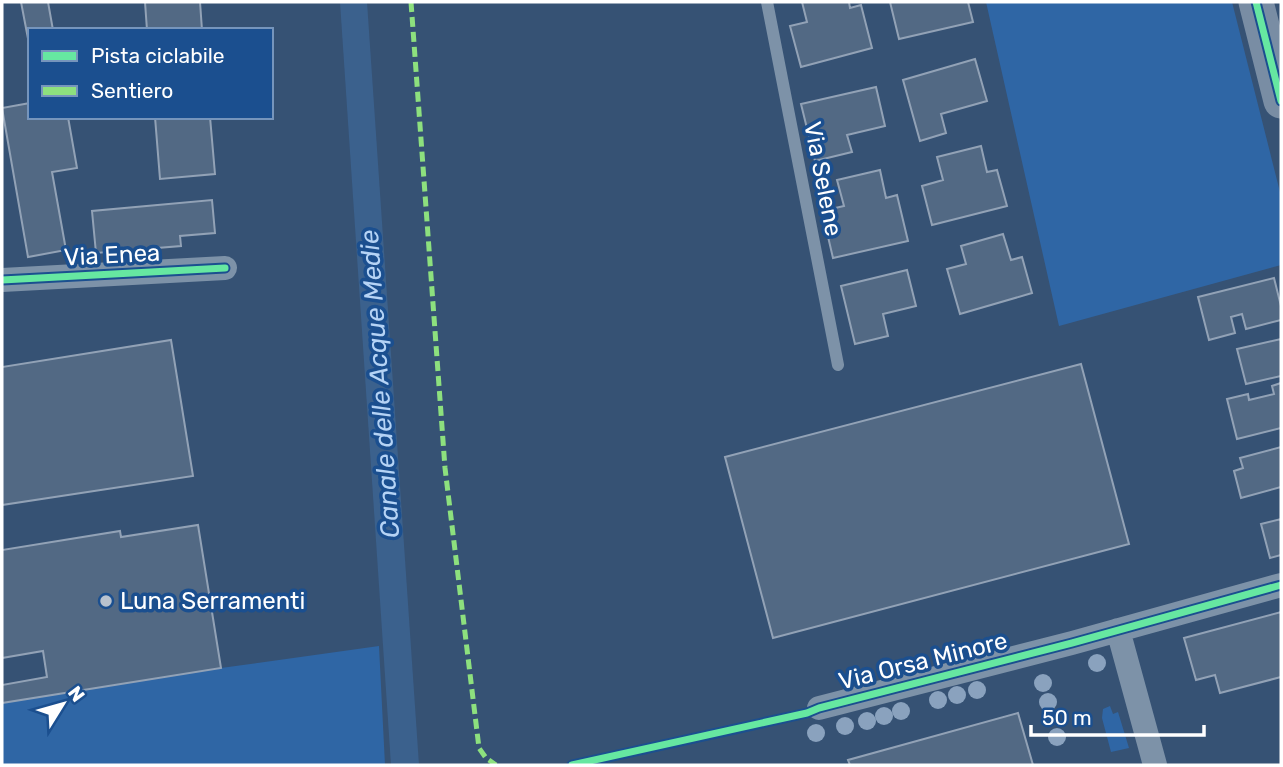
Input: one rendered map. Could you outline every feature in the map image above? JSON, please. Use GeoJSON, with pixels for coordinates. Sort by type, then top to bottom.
{"type":"FeatureCollection","features":[{"type":"Feature","properties":{"kind":"street"},"geometry":{"type":"LineString","coordinates":[[1260,3],[1281,101]]}},
{"type":"Feature","properties":{"kind":"street","name":"Via Enea"},"geometry":{"type":"LineString","coordinates":[[2,280],[225,268]]}},
{"type":"Feature","properties":{"kind":"street","name":"Via Orsa Minore"},"geometry":{"type":"LineString","coordinates":[[819,708],[1281,585]]}},
{"type":"Feature","properties":{"kind":"street"},"geometry":{"type":"LineString","coordinates":[[1118,630],[1155,765]]}},
{"type":"Feature","properties":{"kind":"lane","name":"Via Selene"},"geometry":{"type":"LineString","coordinates":[[767,2],[838,365]]}},
{"type":"Feature","properties":{"kind":"shaded area"},"geometry":{"type":"Polygon","coordinates":[[[986,2],[1232,2],[1281,196],[1281,265],[1059,326],[986,2]]]}},
{"type":"Feature","properties":{"kind":"shaded area"},"geometry":{"type":"Polygon","coordinates":[[[379,646],[385,765],[2,765],[2,703],[379,646]]]}},
{"type":"Feature","properties":{"kind":"shaded area"},"geometry":{"type":"Polygon","coordinates":[[[1110,706],[1113,714],[1118,712],[1129,748],[1111,752],[1102,718],[1103,709],[1110,706]]]}},
{"type":"Feature","properties":{"kind":"water","name":"Canale delle Acque Medie"},"geometry":{"type":"Polygon","coordinates":[[[340,2],[367,2],[419,765],[391,765],[340,2]]]}},
{"type":"Feature","properties":{"kind":"building"},"geometry":{"type":"Polygon","coordinates":[[[21,2],[48,2],[53,28],[28,28],[28,39],[21,2]]]}},
{"type":"Feature","properties":{"kind":"building"},"geometry":{"type":"Polygon","coordinates":[[[145,2],[200,2],[202,28],[147,28],[145,2]]]}},
{"type":"Feature","properties":{"kind":"building"},"geometry":{"type":"Polygon","coordinates":[[[802,2],[849,2],[850,8],[861,5],[872,48],[801,67],[790,26],[807,22],[802,2]]]}},
{"type":"Feature","properties":{"kind":"building"},"geometry":{"type":"Polygon","coordinates":[[[890,2],[968,2],[973,22],[899,39],[890,2]]]}},
{"type":"Feature","properties":{"kind":"building"},"geometry":{"type":"Polygon","coordinates":[[[975,59],[987,101],[941,114],[946,133],[920,141],[903,80],[975,59]]]}},
{"type":"Feature","properties":{"kind":"building"},"geometry":{"type":"Polygon","coordinates":[[[876,87],[885,126],[847,135],[852,152],[815,161],[801,104],[876,87]]]}},
{"type":"Feature","properties":{"kind":"building"},"geometry":{"type":"Polygon","coordinates":[[[28,103],[28,119],[68,119],[77,168],[52,172],[66,250],[28,257],[2,108],[28,103]]]}},
{"type":"Feature","properties":{"kind":"building"},"geometry":{"type":"Polygon","coordinates":[[[155,119],[210,119],[215,174],[160,179],[155,119]]]}},
{"type":"Feature","properties":{"kind":"building"},"geometry":{"type":"Polygon","coordinates":[[[981,146],[987,172],[997,170],[1007,206],[932,225],[922,186],[943,180],[937,157],[981,146]]]}},
{"type":"Feature","properties":{"kind":"building"},"geometry":{"type":"Polygon","coordinates":[[[880,170],[886,198],[897,195],[908,241],[833,258],[822,211],[844,206],[837,180],[880,170]]]}},
{"type":"Feature","properties":{"kind":"building"},"geometry":{"type":"Polygon","coordinates":[[[212,200],[215,233],[180,236],[181,246],[96,253],[92,211],[212,200]]]}},
{"type":"Feature","properties":{"kind":"building"},"geometry":{"type":"Polygon","coordinates":[[[1003,234],[1011,260],[1022,257],[1032,293],[960,314],[947,269],[966,264],[961,246],[1003,234]]]}},
{"type":"Feature","properties":{"kind":"building"},"geometry":{"type":"Polygon","coordinates":[[[907,270],[916,306],[883,314],[888,336],[855,344],[841,286],[907,270]]]}},
{"type":"Feature","properties":{"kind":"building"},"geometry":{"type":"Polygon","coordinates":[[[1274,278],[1281,306],[1281,320],[1246,329],[1242,314],[1231,317],[1235,333],[1209,340],[1198,297],[1274,278]]]}},
{"type":"Feature","properties":{"kind":"building"},"geometry":{"type":"Polygon","coordinates":[[[1281,339],[1281,376],[1246,384],[1237,349],[1281,339]]]}},
{"type":"Feature","properties":{"kind":"building"},"geometry":{"type":"Polygon","coordinates":[[[171,340],[193,476],[2,505],[2,367],[171,340]]]}},
{"type":"Feature","properties":{"kind":"building"},"geometry":{"type":"Polygon","coordinates":[[[1081,364],[1129,544],[773,638],[725,457],[1081,364]]]}},
{"type":"Feature","properties":{"kind":"building"},"geometry":{"type":"Polygon","coordinates":[[[1281,383],[1281,428],[1237,439],[1227,399],[1248,394],[1249,400],[1274,394],[1272,386],[1281,383]]]}},
{"type":"Feature","properties":{"kind":"building"},"geometry":{"type":"Polygon","coordinates":[[[1281,447],[1281,487],[1241,498],[1234,471],[1243,468],[1240,458],[1281,447]]]}},
{"type":"Feature","properties":{"kind":"building"},"geometry":{"type":"Polygon","coordinates":[[[1281,519],[1281,555],[1270,558],[1261,524],[1281,519]]]}},
{"type":"Feature","properties":{"kind":"building","name":"Luna Serramenti"},"geometry":{"type":"Polygon","coordinates":[[[198,525],[221,668],[2,703],[2,685],[47,677],[43,651],[2,658],[2,550],[120,531],[121,537],[198,525]]]}},
{"type":"Feature","properties":{"kind":"building"},"geometry":{"type":"Polygon","coordinates":[[[1281,612],[1281,677],[1220,693],[1215,675],[1196,680],[1184,638],[1281,612]]]}},
{"type":"Feature","properties":{"kind":"building"},"geometry":{"type":"Polygon","coordinates":[[[1018,713],[1033,765],[850,765],[848,760],[1018,713]]]}},
{"type":"Feature","properties":{"kind":"marked path"},"geometry":{"type":"LineString","coordinates":[[411,2],[445,468],[479,748],[486,758],[496,765]]}},
{"type":"Feature","properties":{"kind":"cycle path"},"geometry":{"type":"LineString","coordinates":[[1256,2],[1281,101]]}},
{"type":"Feature","properties":{"kind":"cycle path"},"geometry":{"type":"LineString","coordinates":[[2,280],[225,268]]}},
{"type":"Feature","properties":{"kind":"cycle path"},"geometry":{"type":"LineString","coordinates":[[572,765],[807,713],[1281,585]]}},
{"type":"Feature","properties":{"kind":"place","name":"Luna Serramenti"},"geometry":{"type":"Point","coordinates":[106,601]}}]}
